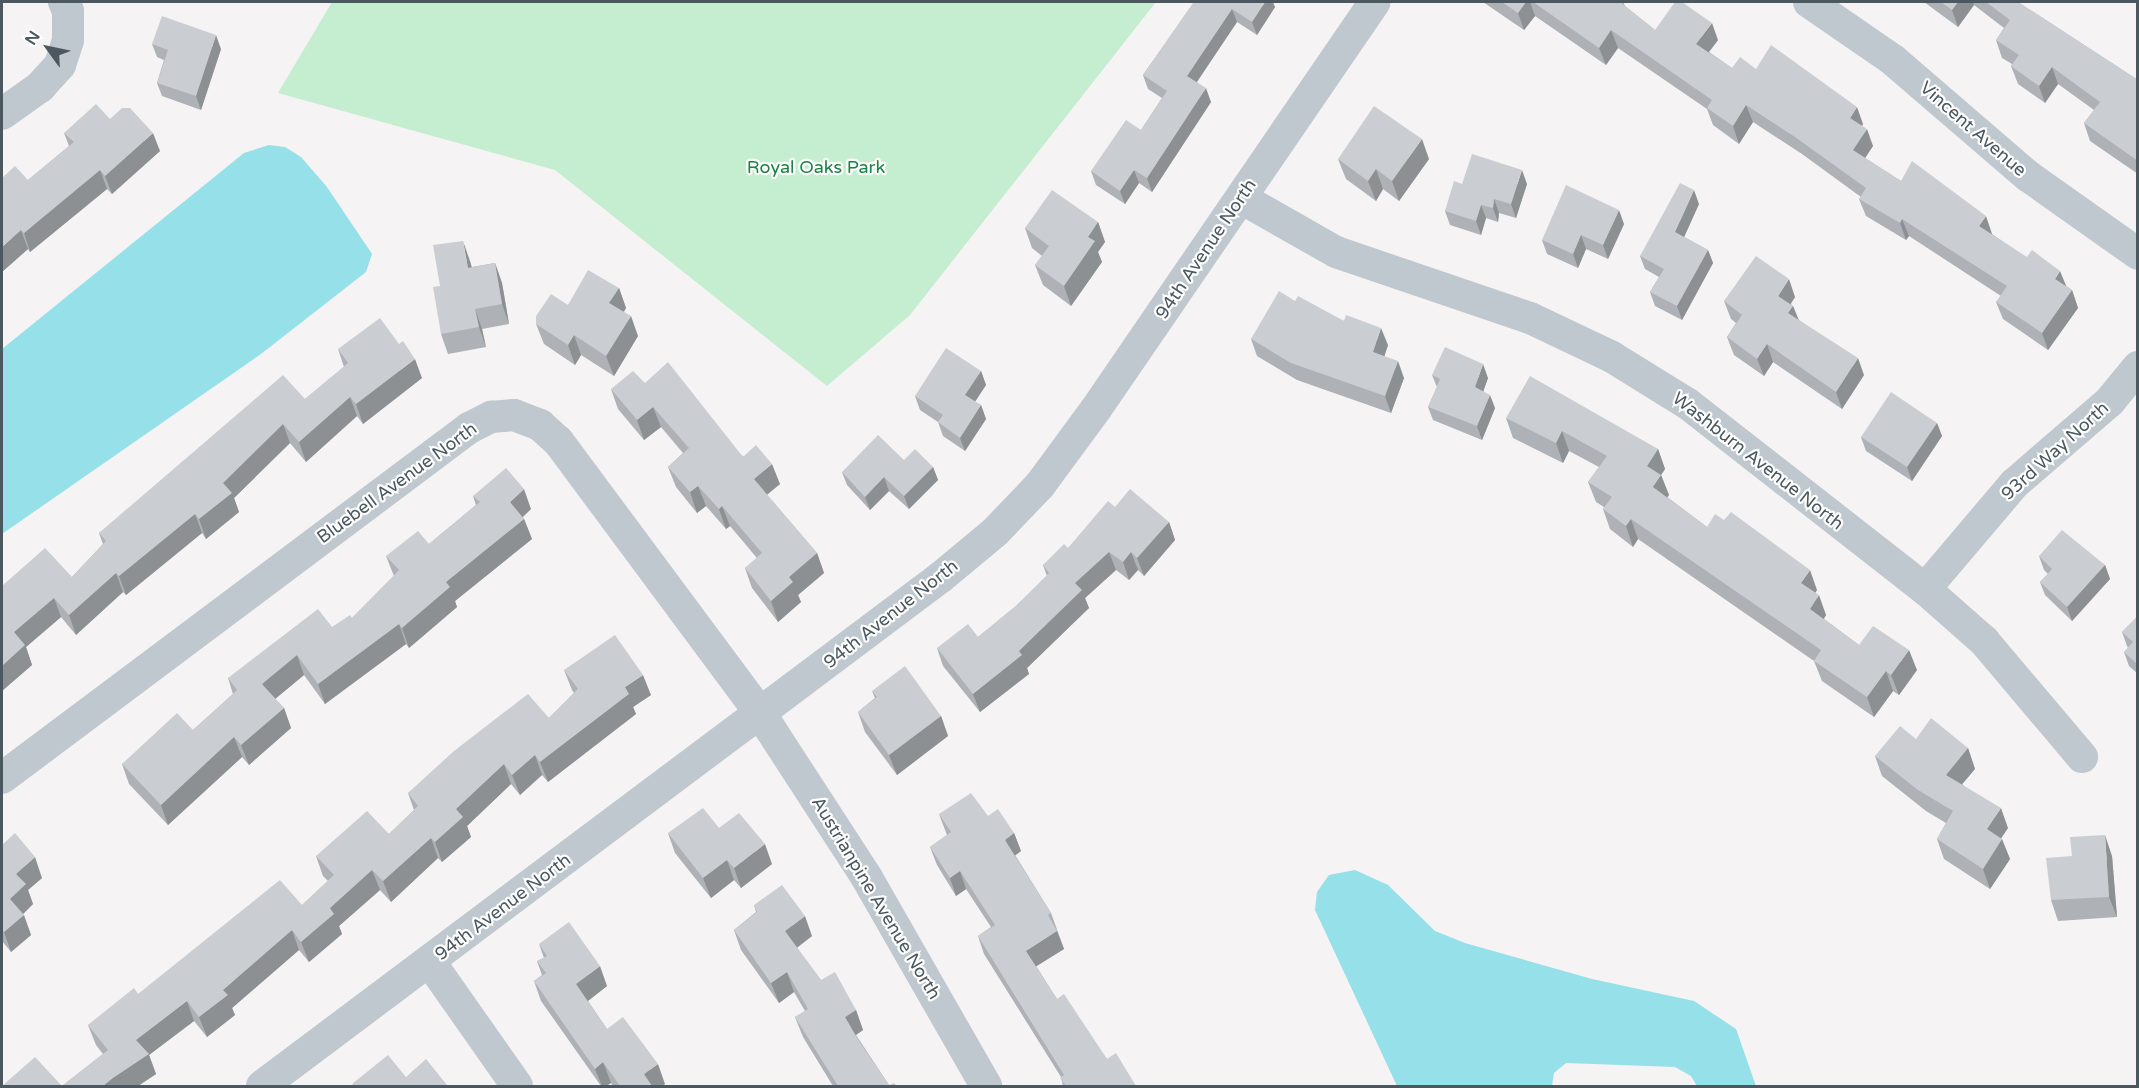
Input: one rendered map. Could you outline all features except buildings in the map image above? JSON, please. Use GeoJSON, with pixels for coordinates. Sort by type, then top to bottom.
{"type":"FeatureCollection","features":[{"type":"Feature","properties":{"kind":"street"},"geometry":{"type":"LineString","coordinates":[[2,114],[40,87],[60,65],[68,40],[68,11],[64,2]]}},
{"type":"Feature","properties":{"kind":"street","name":"94th Avenue North"},"geometry":{"type":"LineString","coordinates":[[262,1086],[760,714],[941,577],[994,532],[1040,486],[1375,2]]}},
{"type":"Feature","properties":{"kind":"street","name":"Vincent Avenue"},"geometry":{"type":"LineString","coordinates":[[1809,2],[1893,60],[2028,176],[2138,254]]}},
{"type":"Feature","properties":{"kind":"street","name":"Washburn Avenue North"},"geometry":{"type":"LineString","coordinates":[[1241,198],[1336,252],[1530,318],[1612,357],[1688,404],[1925,589],[1984,641],[2082,757]]}},
{"type":"Feature","properties":{"kind":"street","name":"93rd Way North"},"geometry":{"type":"LineString","coordinates":[[1925,589],[2014,484],[2110,401],[2138,367]]}},
{"type":"Feature","properties":{"kind":"street","name":"Bluebell Avenue North"},"geometry":{"type":"LineString","coordinates":[[2,778],[469,428],[491,417],[514,415],[540,425],[558,441],[760,714]]}},
{"type":"Feature","properties":{"kind":"street","name":"Austrianpine Avenue North"},"geometry":{"type":"LineString","coordinates":[[760,714],[867,878],[986,1086]]}},
{"type":"Feature","properties":{"kind":"street"},"geometry":{"type":"LineString","coordinates":[[429,962],[517,1086]]}},
{"type":"Feature","properties":{"kind":"green space","name":"Royal Oaks Park"},"geometry":{"type":"Polygon","coordinates":[[[332,2],[1156,2],[910,315],[827,386],[555,170],[278,93],[332,2]]]}},
{"type":"Feature","properties":{"kind":"water"},"geometry":{"type":"Polygon","coordinates":[[[269,145],[285,147],[301,157],[327,187],[372,254],[366,272],[261,354],[2,534],[2,349],[244,153],[269,145]]]}},
{"type":"Feature","properties":{"kind":"water"},"geometry":{"type":"Polygon","coordinates":[[[1355,870],[1388,885],[1435,931],[1465,943],[1592,979],[1694,1001],[1736,1029],[1756,1086],[1697,1086],[1691,1076],[1675,1067],[1566,1063],[1554,1073],[1552,1086],[1397,1086],[1315,910],[1317,892],[1329,875],[1355,870]]]}}]}
